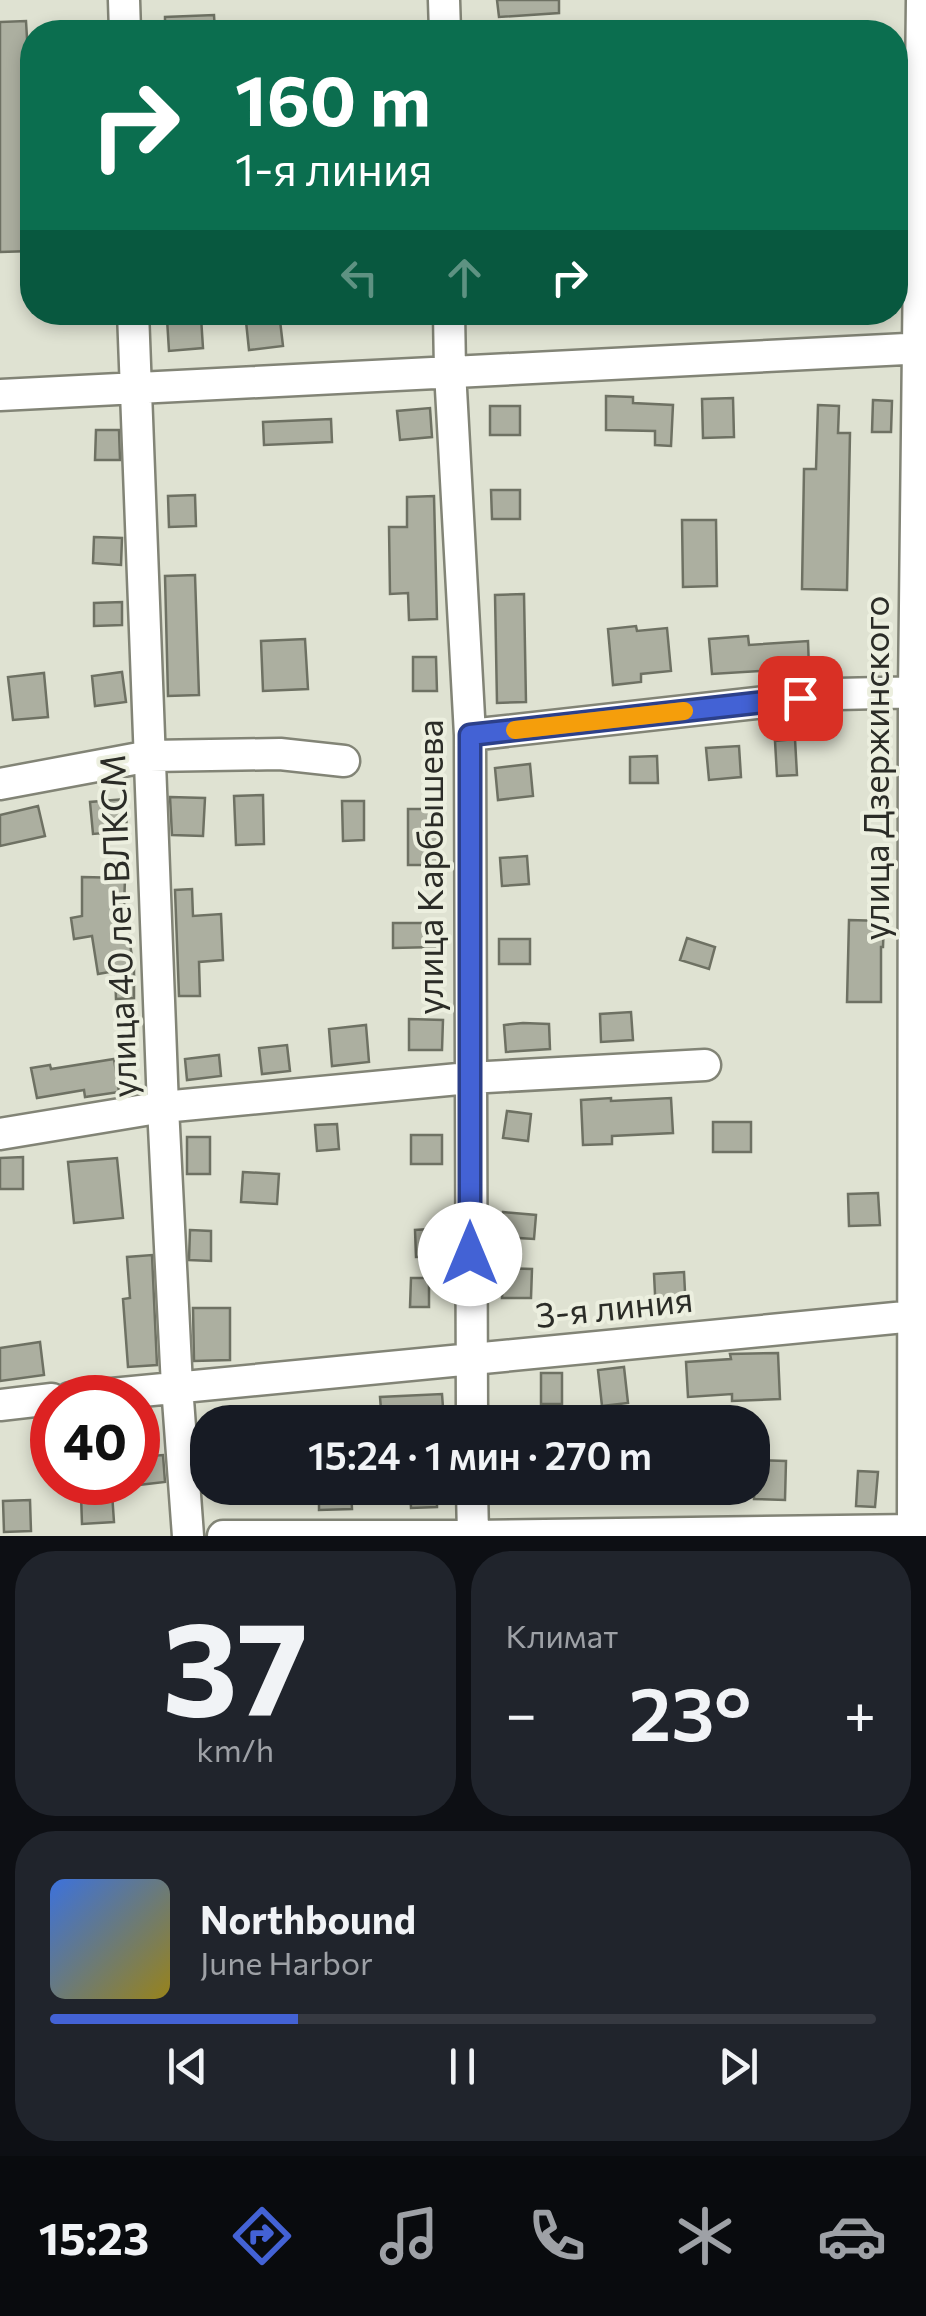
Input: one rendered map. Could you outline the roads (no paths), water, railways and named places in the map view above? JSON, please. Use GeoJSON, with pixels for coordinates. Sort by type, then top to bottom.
{"type":"FeatureCollection","features":[{"type":"Feature","properties":{"kind":"street","name":"улица Дзержинского"},"geometry":{"type":"LineString","coordinates":[[918,1532],[922,0]]}},
{"type":"Feature","properties":{"kind":"street","name":"улица 40 лет ВЛКСМ"},"geometry":{"type":"LineString","coordinates":[[133,325],[163,1107],[188,1536]]}},
{"type":"Feature","properties":{"kind":"street","name":"улица Карбышева"},"geometry":{"type":"LineString","coordinates":[[449,325],[470,735],[472,1405]]}},
{"type":"Feature","properties":{"kind":"street"},"geometry":{"type":"LineString","coordinates":[[0,396],[921,348]]}},
{"type":"Feature","properties":{"kind":"street"},"geometry":{"type":"LineString","coordinates":[[470,735],[837,694],[920,692]]}},
{"type":"Feature","properties":{"kind":"street"},"geometry":{"type":"LineString","coordinates":[[0,784],[150,756],[280,754],[344,761]]}},
{"type":"Feature","properties":{"kind":"street"},"geometry":{"type":"LineString","coordinates":[[0,1134],[163,1107],[469,1078],[705,1065]]}},
{"type":"Feature","properties":{"kind":"street","name":"3-я линия"},"geometry":{"type":"LineString","coordinates":[[160,1388],[920,1316]]}},
{"type":"Feature","properties":{"kind":"street"},"geometry":{"type":"LineString","coordinates":[[0,1405],[30,1402]]}},
{"type":"Feature","properties":{"kind":"street"},"geometry":{"type":"LineString","coordinates":[[472,1505],[473,1536]]}},
{"type":"Feature","properties":{"kind":"street"},"geometry":{"type":"LineString","coordinates":[[223,1536],[918,1532]]}}]}
